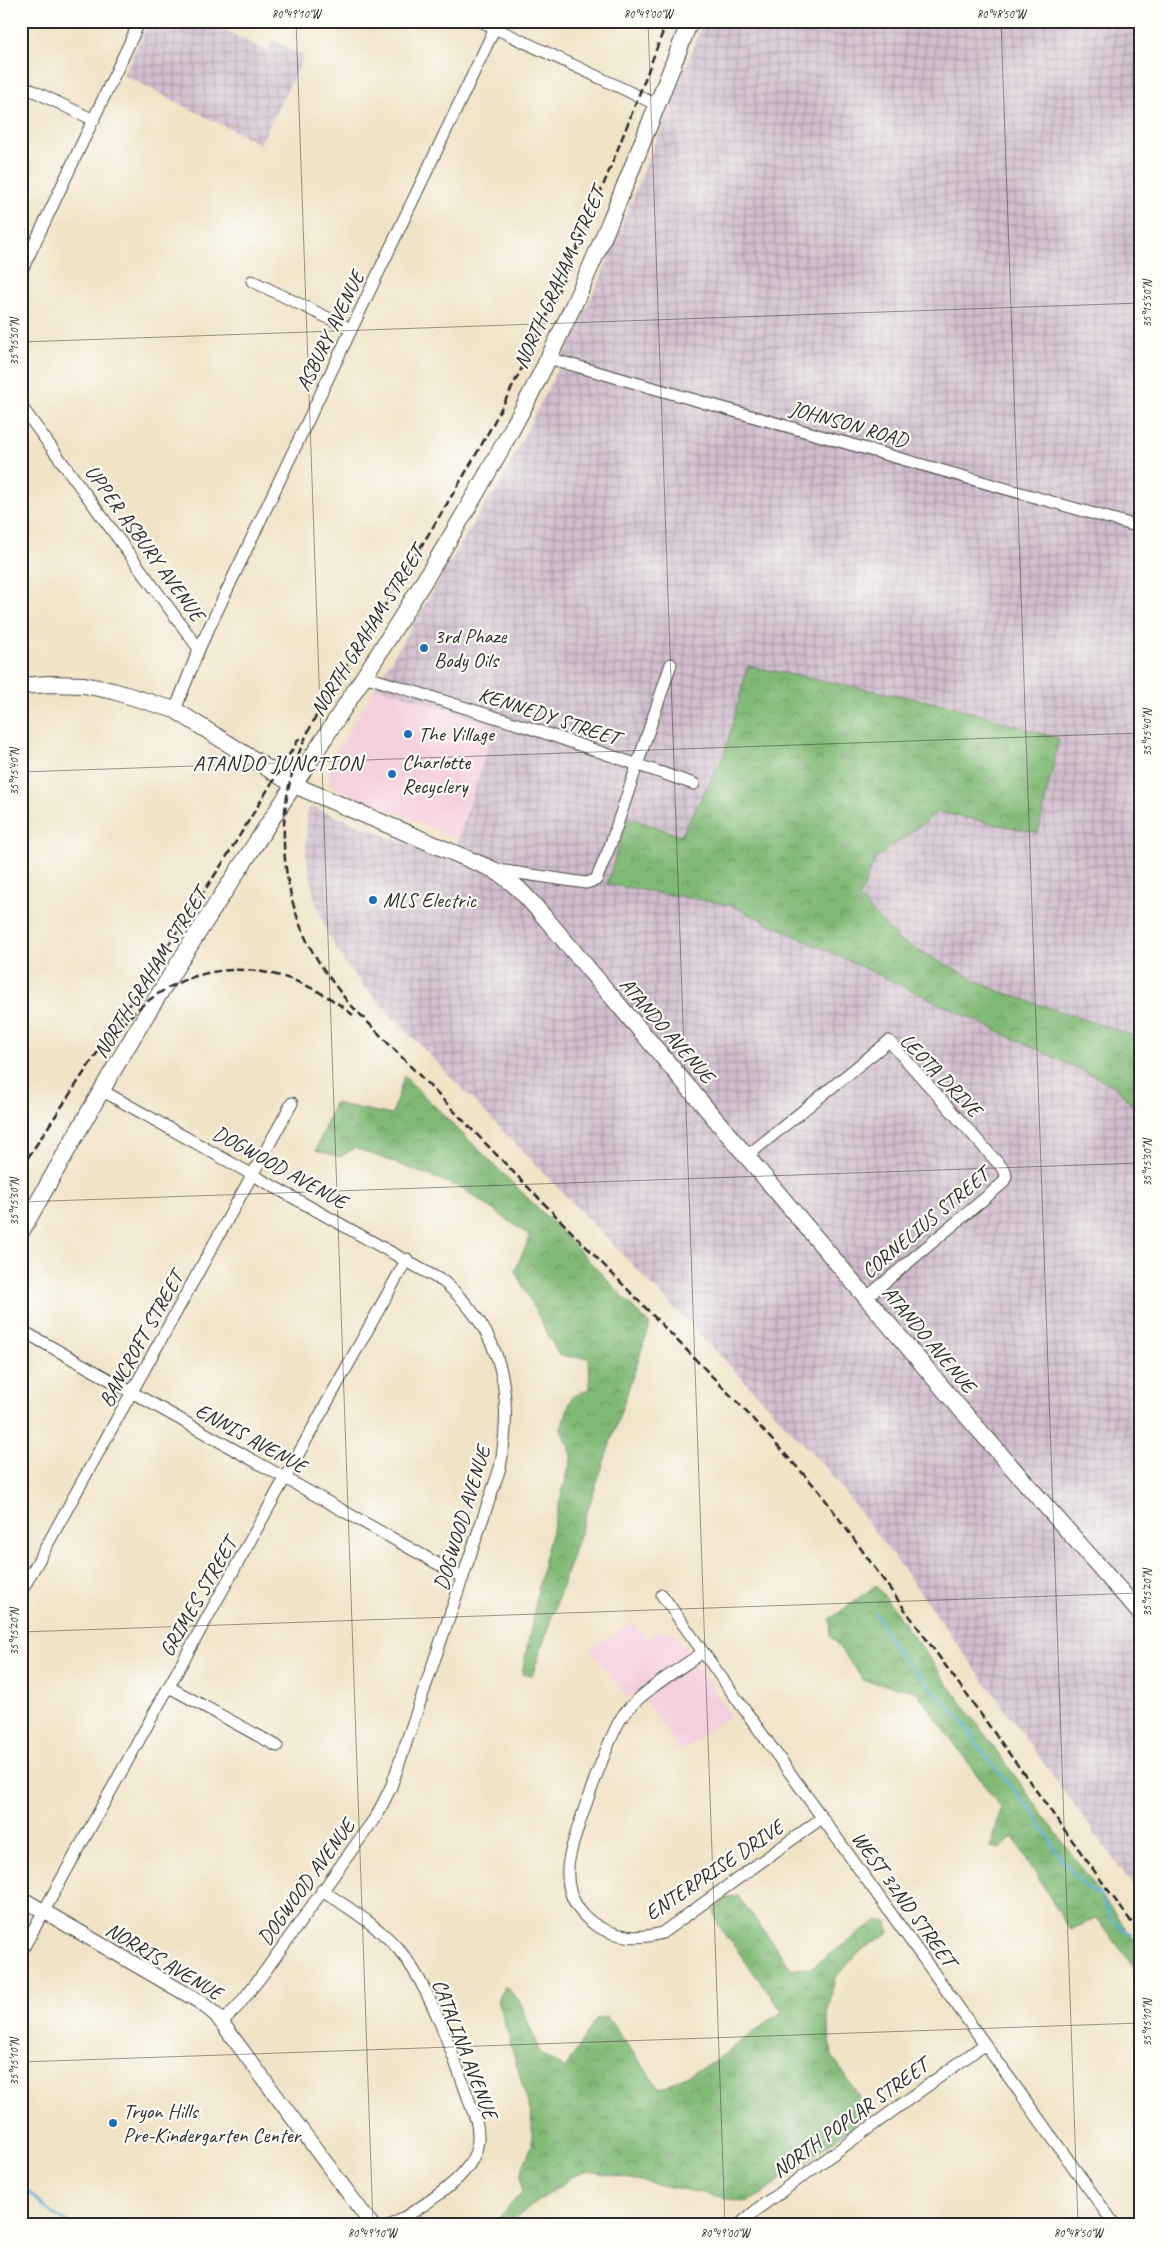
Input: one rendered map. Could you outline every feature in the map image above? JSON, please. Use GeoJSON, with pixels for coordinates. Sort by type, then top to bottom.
{"type":"FeatureCollection","features":[{"type":"Feature","properties":{"kind":"main road","name":"NORTH GRAHAM STREET"},"geometry":{"type":"LineString","coordinates":[[21,1232],[101,1090],[161,990],[364,676],[463,516],[548,358],[608,226],[690,21]]}},
{"type":"Feature","properties":{"kind":"main road","name":"ATANDO AVENUE"},"geometry":{"type":"LineString","coordinates":[[21,686],[50,684],[84,685],[113,691],[175,710],[294,785],[494,870],[518,887],[1072,1538],[1140,1613]]}},
{"type":"Feature","properties":{"kind":"street"},"geometry":{"type":"LineString","coordinates":[[21,272],[140,21]]}},
{"type":"Feature","properties":{"kind":"street"},"geometry":{"type":"LineString","coordinates":[[480,21],[657,105]]}},
{"type":"Feature","properties":{"kind":"street","name":"ASBURY AVENUE"},"geometry":{"type":"LineString","coordinates":[[199,649],[495,28]]}},
{"type":"Feature","properties":{"kind":"street"},"geometry":{"type":"LineString","coordinates":[[21,85],[94,120]]}},
{"type":"Feature","properties":{"kind":"street"},"geometry":{"type":"LineString","coordinates":[[252,281],[352,329]]}},
{"type":"Feature","properties":{"kind":"street","name":"JOHNSON ROAD"},"geometry":{"type":"LineString","coordinates":[[548,358],[1140,527]]}},
{"type":"Feature","properties":{"kind":"street","name":"UPPER ASBURY AVENUE"},"geometry":{"type":"LineString","coordinates":[[21,406],[199,649],[175,710]]}},
{"type":"Feature","properties":{"kind":"street"},"geometry":{"type":"LineString","coordinates":[[494,870],[586,883],[596,880],[610,846],[671,664]]}},
{"type":"Feature","properties":{"kind":"street","name":"KENNEDY STREET"},"geometry":{"type":"LineString","coordinates":[[364,676],[694,784]]}},
{"type":"Feature","properties":{"kind":"street","name":"LEOTA DRIVE"},"geometry":{"type":"LineString","coordinates":[[748,1156],[888,1041],[1000,1166],[1006,1177]]}},
{"type":"Feature","properties":{"kind":"street","name":"DOGWOOD AVENUE"},"geometry":{"type":"LineString","coordinates":[[101,1090],[407,1259],[444,1282],[474,1311],[489,1335],[501,1368],[507,1415],[505,1445],[497,1480],[391,1787],[377,1815],[258,1981],[222,2022]]}},
{"type":"Feature","properties":{"kind":"street","name":"BANCROFT STREET"},"geometry":{"type":"LineString","coordinates":[[21,1592],[292,1103]]}},
{"type":"Feature","properties":{"kind":"street","name":"CORNELIUS STREET"},"geometry":{"type":"LineString","coordinates":[[867,1297],[1003,1183],[1006,1177]]}},
{"type":"Feature","properties":{"kind":"street","name":"GRIMES STREET"},"geometry":{"type":"LineString","coordinates":[[21,1952],[407,1259]]}},
{"type":"Feature","properties":{"kind":"street","name":"ENNIS AVENUE"},"geometry":{"type":"LineString","coordinates":[[21,1330],[463,1578]]}},
{"type":"Feature","properties":{"kind":"street","name":"WEST 32ND STREET"},"geometry":{"type":"LineString","coordinates":[[662,1595],[1115,2225]]}},
{"type":"Feature","properties":{"kind":"street","name":"ENTERPRISE DRIVE"},"geometry":{"type":"LineString","coordinates":[[702,1653],[633,1704],[618,1723],[569,1855],[568,1880],[578,1907],[595,1925],[611,1933],[638,1938],[662,1932],[822,1818]]}},
{"type":"Feature","properties":{"kind":"street"},"geometry":{"type":"LineString","coordinates":[[169,1687],[276,1746]]}},
{"type":"Feature","properties":{"kind":"street","name":"CATALINA AVENUE"},"geometry":{"type":"LineString","coordinates":[[322,1890],[385,1936],[412,1968],[427,1997],[476,2120],[478,2141],[471,2163],[443,2190],[392,2225]]}},
{"type":"Feature","properties":{"kind":"street","name":"NORRIS AVENUE"},"geometry":{"type":"LineString","coordinates":[[21,1898],[200,2002],[222,2022],[372,2225]]}},
{"type":"Feature","properties":{"kind":"street","name":"NORTH POPLAR STREET"},"geometry":{"type":"LineString","coordinates":[[739,2225],[760,2207],[985,2044]]}},
{"type":"Feature","properties":{"kind":"shaded area"},"geometry":{"type":"Polygon","coordinates":[[[150,21],[206,21],[267,51],[273,40],[304,56],[260,144],[123,75],[150,21]]]}},
{"type":"Feature","properties":{"kind":"shaded area"},"geometry":{"type":"Polygon","coordinates":[[[704,21],[1140,21],[1140,1896],[903,1569],[828,1471],[755,1392],[366,989],[346,965],[327,933],[314,896],[306,856],[307,808],[315,808],[451,861],[495,725],[376,686],[490,495],[494,495],[556,372],[600,279],[704,21]]]}},
{"type":"Feature","properties":{"kind":"shaded area"},"geometry":{"type":"Polygon","coordinates":[[[376,686],[495,725],[458,840],[365,799],[363,801],[340,791],[330,783],[328,769],[330,763],[376,686]]]}},
{"type":"Feature","properties":{"kind":"shaded area"},"geometry":{"type":"Polygon","coordinates":[[[632,1622],[647,1640],[661,1630],[675,1635],[730,1715],[680,1752],[639,1691],[627,1698],[590,1649],[632,1622]]]}},
{"type":"Feature","properties":{"kind":"green space"},"geometry":{"type":"Polygon","coordinates":[[[748,666],[952,706],[1059,739],[1038,833],[938,812],[875,859],[859,898],[901,942],[996,990],[1140,1038],[1140,1114],[1115,1086],[730,905],[607,884],[628,817],[681,836],[724,755],[748,666]]]}},
{"type":"Feature","properties":{"kind":"green space"},"geometry":{"type":"Polygon","coordinates":[[[404,1076],[550,1220],[650,1325],[532,1676],[522,1674],[544,1560],[572,1456],[561,1428],[572,1397],[590,1388],[589,1358],[559,1356],[515,1271],[530,1236],[462,1188],[355,1148],[340,1157],[316,1150],[334,1103],[392,1115],[404,1076]]]}},
{"type":"Feature","properties":{"kind":"green space"},"geometry":{"type":"Polygon","coordinates":[[[876,1585],[1140,1948],[1140,1975],[1097,1918],[1070,1930],[1013,1837],[1000,1849],[991,1847],[1001,1808],[916,1691],[864,1681],[831,1636],[830,1619],[876,1585]]]}},
{"type":"Feature","properties":{"kind":"green space"},"geometry":{"type":"Polygon","coordinates":[[[738,1896],[791,1968],[809,1969],[878,1920],[887,1922],[889,1932],[858,1953],[835,1978],[827,2016],[832,2056],[859,2096],[853,2126],[759,2196],[747,2202],[589,2171],[574,2176],[505,2225],[493,2225],[522,2192],[521,2172],[532,2145],[532,2118],[498,2000],[505,1986],[520,2001],[540,2053],[565,2069],[596,2019],[607,2017],[660,2089],[712,2063],[782,2011],[717,1923],[714,1911],[727,1897],[738,1896]]]}},
{"type":"Feature","properties":{"kind":"waterway"},"geometry":{"type":"LineString","coordinates":[[875,1612],[896,1651],[959,1716],[989,1761],[1032,1811],[1063,1862],[1087,1888],[1100,1895],[1112,1920],[1132,1935]]}},
{"type":"Feature","properties":{"kind":"waterway"},"geometry":{"type":"LineString","coordinates":[[21,2185],[48,2210],[70,2225]]}},
{"type":"Feature","properties":{"kind":"railway"},"geometry":{"type":"LineString","coordinates":[[667,21],[581,239],[506,399],[451,497],[323,704],[303,742],[290,782],[286,802],[284,845],[289,888],[301,928],[310,947],[347,1001],[739,1404],[819,1491],[1140,1934]]}},
{"type":"Feature","properties":{"kind":"railway"},"geometry":{"type":"LineString","coordinates":[[21,1168],[224,861],[300,737]]}},
{"type":"Feature","properties":{"kind":"railway"},"geometry":{"type":"LineString","coordinates":[[121,1026],[147,1002],[175,984],[204,974],[234,970],[264,972],[294,981],[324,995],[353,1015]]}},
{"type":"Feature","properties":{"kind":"place","name":"3rd Phaze Body Oils"},"geometry":{"type":"Point","coordinates":[424,648]}},
{"type":"Feature","properties":{"kind":"place","name":"The Village"},"geometry":{"type":"Point","coordinates":[408,734]}},
{"type":"Feature","properties":{"kind":"place","name":"Charlotte Recyclery"},"geometry":{"type":"Point","coordinates":[392,774]}},
{"type":"Feature","properties":{"kind":"place","name":"MLS Electric"},"geometry":{"type":"Point","coordinates":[373,900]}},
{"type":"Feature","properties":{"kind":"place","name":"Tryon Hills Pre-Kindergarten Center"},"geometry":{"type":"Point","coordinates":[113,2123]}},
{"type":"Feature","properties":{"kind":"district","name":"ATANDO JUNCTION"},"geometry":{"type":"Point","coordinates":[278,762]}}]}
